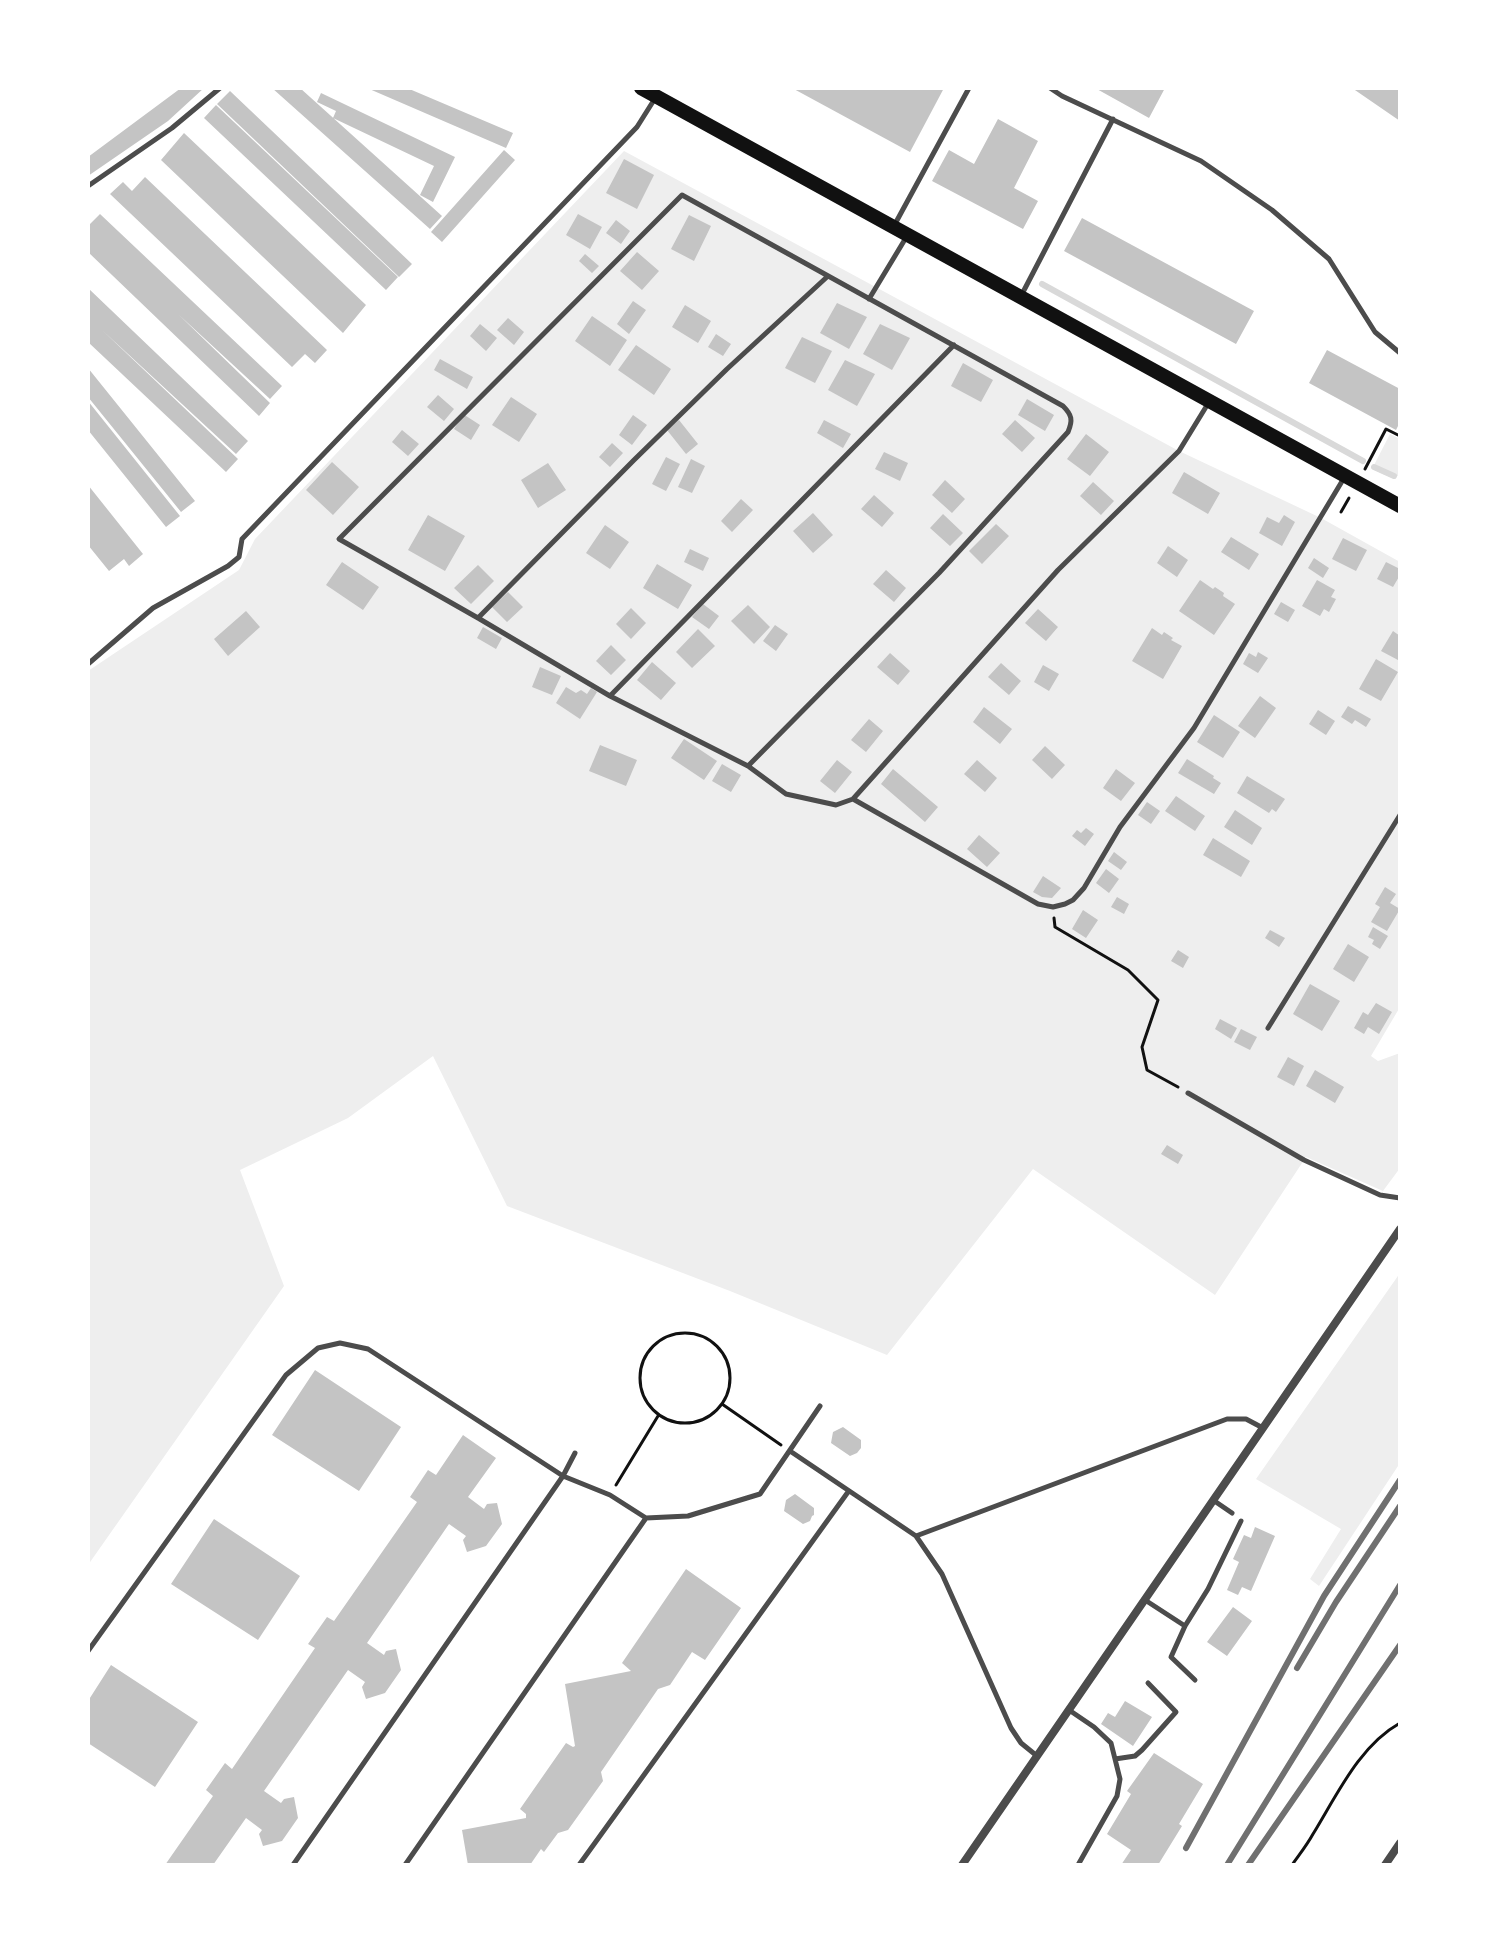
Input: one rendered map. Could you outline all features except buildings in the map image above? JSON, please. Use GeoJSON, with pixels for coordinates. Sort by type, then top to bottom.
{"type":"FeatureCollection","features":[{"type":"Feature","properties":{"kind":"main road"},"geometry":{"type":"LineString","coordinates":[[641,88],[1400,506]]}},
{"type":"Feature","properties":{"kind":"street"},"geometry":{"type":"LineString","coordinates":[[962,1865],[1400,1229]]}},
{"type":"Feature","properties":{"kind":"street"},"geometry":{"type":"LineString","coordinates":[[1385,1865],[1400,1843]]}},
{"type":"Feature","properties":{"kind":"lane"},"geometry":{"type":"LineString","coordinates":[[88,186],[172,128],[220,88]]}},
{"type":"Feature","properties":{"kind":"lane"},"geometry":{"type":"LineString","coordinates":[[893,227],[969,88]]}},
{"type":"Feature","properties":{"kind":"lane"},"geometry":{"type":"LineString","coordinates":[[1050,88],[1201,161],[1272,210],[1329,259],[1375,332],[1400,353]]}},
{"type":"Feature","properties":{"kind":"lane"},"geometry":{"type":"LineString","coordinates":[[88,664],[153,608],[239,557],[242,539],[637,127],[656,96]]}},
{"type":"Feature","properties":{"kind":"lane"},"geometry":{"type":"LineString","coordinates":[[1020,298],[1113,119]]}},
{"type":"Feature","properties":{"kind":"lane"},"geometry":{"type":"LineString","coordinates":[[748,766],[939,573],[1068,432],[1072,423],[1071,414],[1063,406],[682,195],[339,539],[610,696],[748,766],[786,794],[836,805],[853,799],[1058,570],[1179,451],[1209,402]]}},
{"type":"Feature","properties":{"kind":"lane"},"geometry":{"type":"LineString","coordinates":[[869,299],[907,235]]}},
{"type":"Feature","properties":{"kind":"lane"},"geometry":{"type":"LineString","coordinates":[[478,618],[644,450],[828,276]]}},
{"type":"Feature","properties":{"kind":"lane"},"geometry":{"type":"LineString","coordinates":[[610,696],[954,345]]}},
{"type":"Feature","properties":{"kind":"lane"},"geometry":{"type":"LineString","coordinates":[[853,799],[1038,904],[1053,907],[1073,900],[1084,888],[1120,827],[1194,728],[1345,476]]}},
{"type":"Feature","properties":{"kind":"lane"},"geometry":{"type":"LineString","coordinates":[[1268,1028],[1400,815]]}},
{"type":"Feature","properties":{"kind":"lane"},"geometry":{"type":"LineString","coordinates":[[1188,1093],[1304,1160],[1380,1195],[1400,1198]]}},
{"type":"Feature","properties":{"kind":"lane"},"geometry":{"type":"LineString","coordinates":[[88,1651],[286,1375],[318,1348],[340,1343],[368,1349],[563,1476],[610,1495],[646,1518],[688,1516],[760,1494],[820,1406]]}},
{"type":"Feature","properties":{"kind":"lane"},"geometry":{"type":"LineString","coordinates":[[916,1536],[1227,1419],[1246,1419],[1263,1428]]}},
{"type":"Feature","properties":{"kind":"lane"},"geometry":{"type":"LineString","coordinates":[[790,1451],[916,1536],[942,1574],[1011,1728],[1021,1743],[1037,1756]]}},
{"type":"Feature","properties":{"kind":"lane"},"geometry":{"type":"LineString","coordinates":[[293,1865],[563,1476],[575,1453]]}},
{"type":"Feature","properties":{"kind":"lane"},"geometry":{"type":"LineString","coordinates":[[579,1865],[848,1492]]}},
{"type":"Feature","properties":{"kind":"lane"},"geometry":{"type":"LineString","coordinates":[[1213,1500],[1232,1513]]}},
{"type":"Feature","properties":{"kind":"lane"},"geometry":{"type":"LineString","coordinates":[[405,1865],[646,1518]]}},
{"type":"Feature","properties":{"kind":"lane"},"geometry":{"type":"LineString","coordinates":[[1195,1680],[1171,1657],[1241,1521]]}},
{"type":"Feature","properties":{"kind":"lane"},"geometry":{"type":"LineString","coordinates":[[1145,1599],[1185,1626]]}},
{"type":"Feature","properties":{"kind":"lane"},"geometry":{"type":"LineString","coordinates":[[1115,1759],[1135,1756],[1176,1712],[1148,1683]]}},
{"type":"Feature","properties":{"kind":"lane"},"geometry":{"type":"LineString","coordinates":[[1069,1710],[1111,1743],[1120,1779],[1117,1796],[1078,1865]]}},
{"type":"Feature","properties":{"kind":"path"},"geometry":{"type":"LineString","coordinates":[[1363,472],[1386,429],[1400,436]]}},
{"type":"Feature","properties":{"kind":"path"},"geometry":{"type":"LineString","coordinates":[[1341,512],[1350,495]]}},
{"type":"Feature","properties":{"kind":"path"},"geometry":{"type":"LineString","coordinates":[[1053,907],[1055,927],[1128,970],[1158,1000],[1142,1047],[1147,1070],[1188,1093]]}},
{"type":"Feature","properties":{"kind":"path"},"geometry":{"type":"LineString","coordinates":[[677,1333],[693,1333],[719,1347],[727,1360],[730,1375],[729,1391],[722,1404],[699,1421],[671,1421],[658,1415],[641,1390],[639,1375],[651,1347],[677,1333]]}},
{"type":"Feature","properties":{"kind":"path"},"geometry":{"type":"LineString","coordinates":[[722,1404],[790,1451]]}},
{"type":"Feature","properties":{"kind":"path"},"geometry":{"type":"LineString","coordinates":[[610,1495],[658,1415]]}},
{"type":"Feature","properties":{"kind":"path"},"geometry":{"type":"LineString","coordinates":[[1292,1865],[1376,1739],[1400,1723]]}},
{"type":"Feature","properties":{"kind":"shaded area"},"geometry":{"type":"Polygon","coordinates":[[[624,151],[1179,451],[1321,518],[1400,562],[1400,1007],[1371,1056],[1378,1061],[1400,1053],[1400,1168],[1383,1191],[1306,1157],[1215,1295],[1033,1169],[887,1355],[507,1206],[433,1056],[348,1118],[240,1170],[284,1286],[88,1565],[88,671],[239,570],[255,539],[624,151]]]}},
{"type":"Feature","properties":{"kind":"shaded area"},"geometry":{"type":"Polygon","coordinates":[[[1390,434],[1400,439],[1400,474],[1394,479],[1372,469],[1390,434]]]}},
{"type":"Feature","properties":{"kind":"shaded area"},"geometry":{"type":"Polygon","coordinates":[[[1400,1273],[1400,1463],[1319,1586],[1310,1579],[1341,1529],[1256,1479],[1400,1273]]]}},
{"type":"Feature","properties":{"kind":"waterway"},"geometry":{"type":"LineString","coordinates":[[1042,284],[1363,461]]}},
{"type":"Feature","properties":{"kind":"waterway"},"geometry":{"type":"LineString","coordinates":[[1374,467],[1394,476]]}},
{"type":"Feature","properties":{"kind":"railway"},"geometry":{"type":"LineString","coordinates":[[1186,1848],[1324,1596],[1400,1480]]}},
{"type":"Feature","properties":{"kind":"railway"},"geometry":{"type":"LineString","coordinates":[[1297,1668],[1336,1602],[1400,1506]]}},
{"type":"Feature","properties":{"kind":"railway"},"geometry":{"type":"LineString","coordinates":[[1227,1865],[1400,1585]]}},
{"type":"Feature","properties":{"kind":"railway"},"geometry":{"type":"LineString","coordinates":[[1248,1865],[1400,1645]]}}]}
